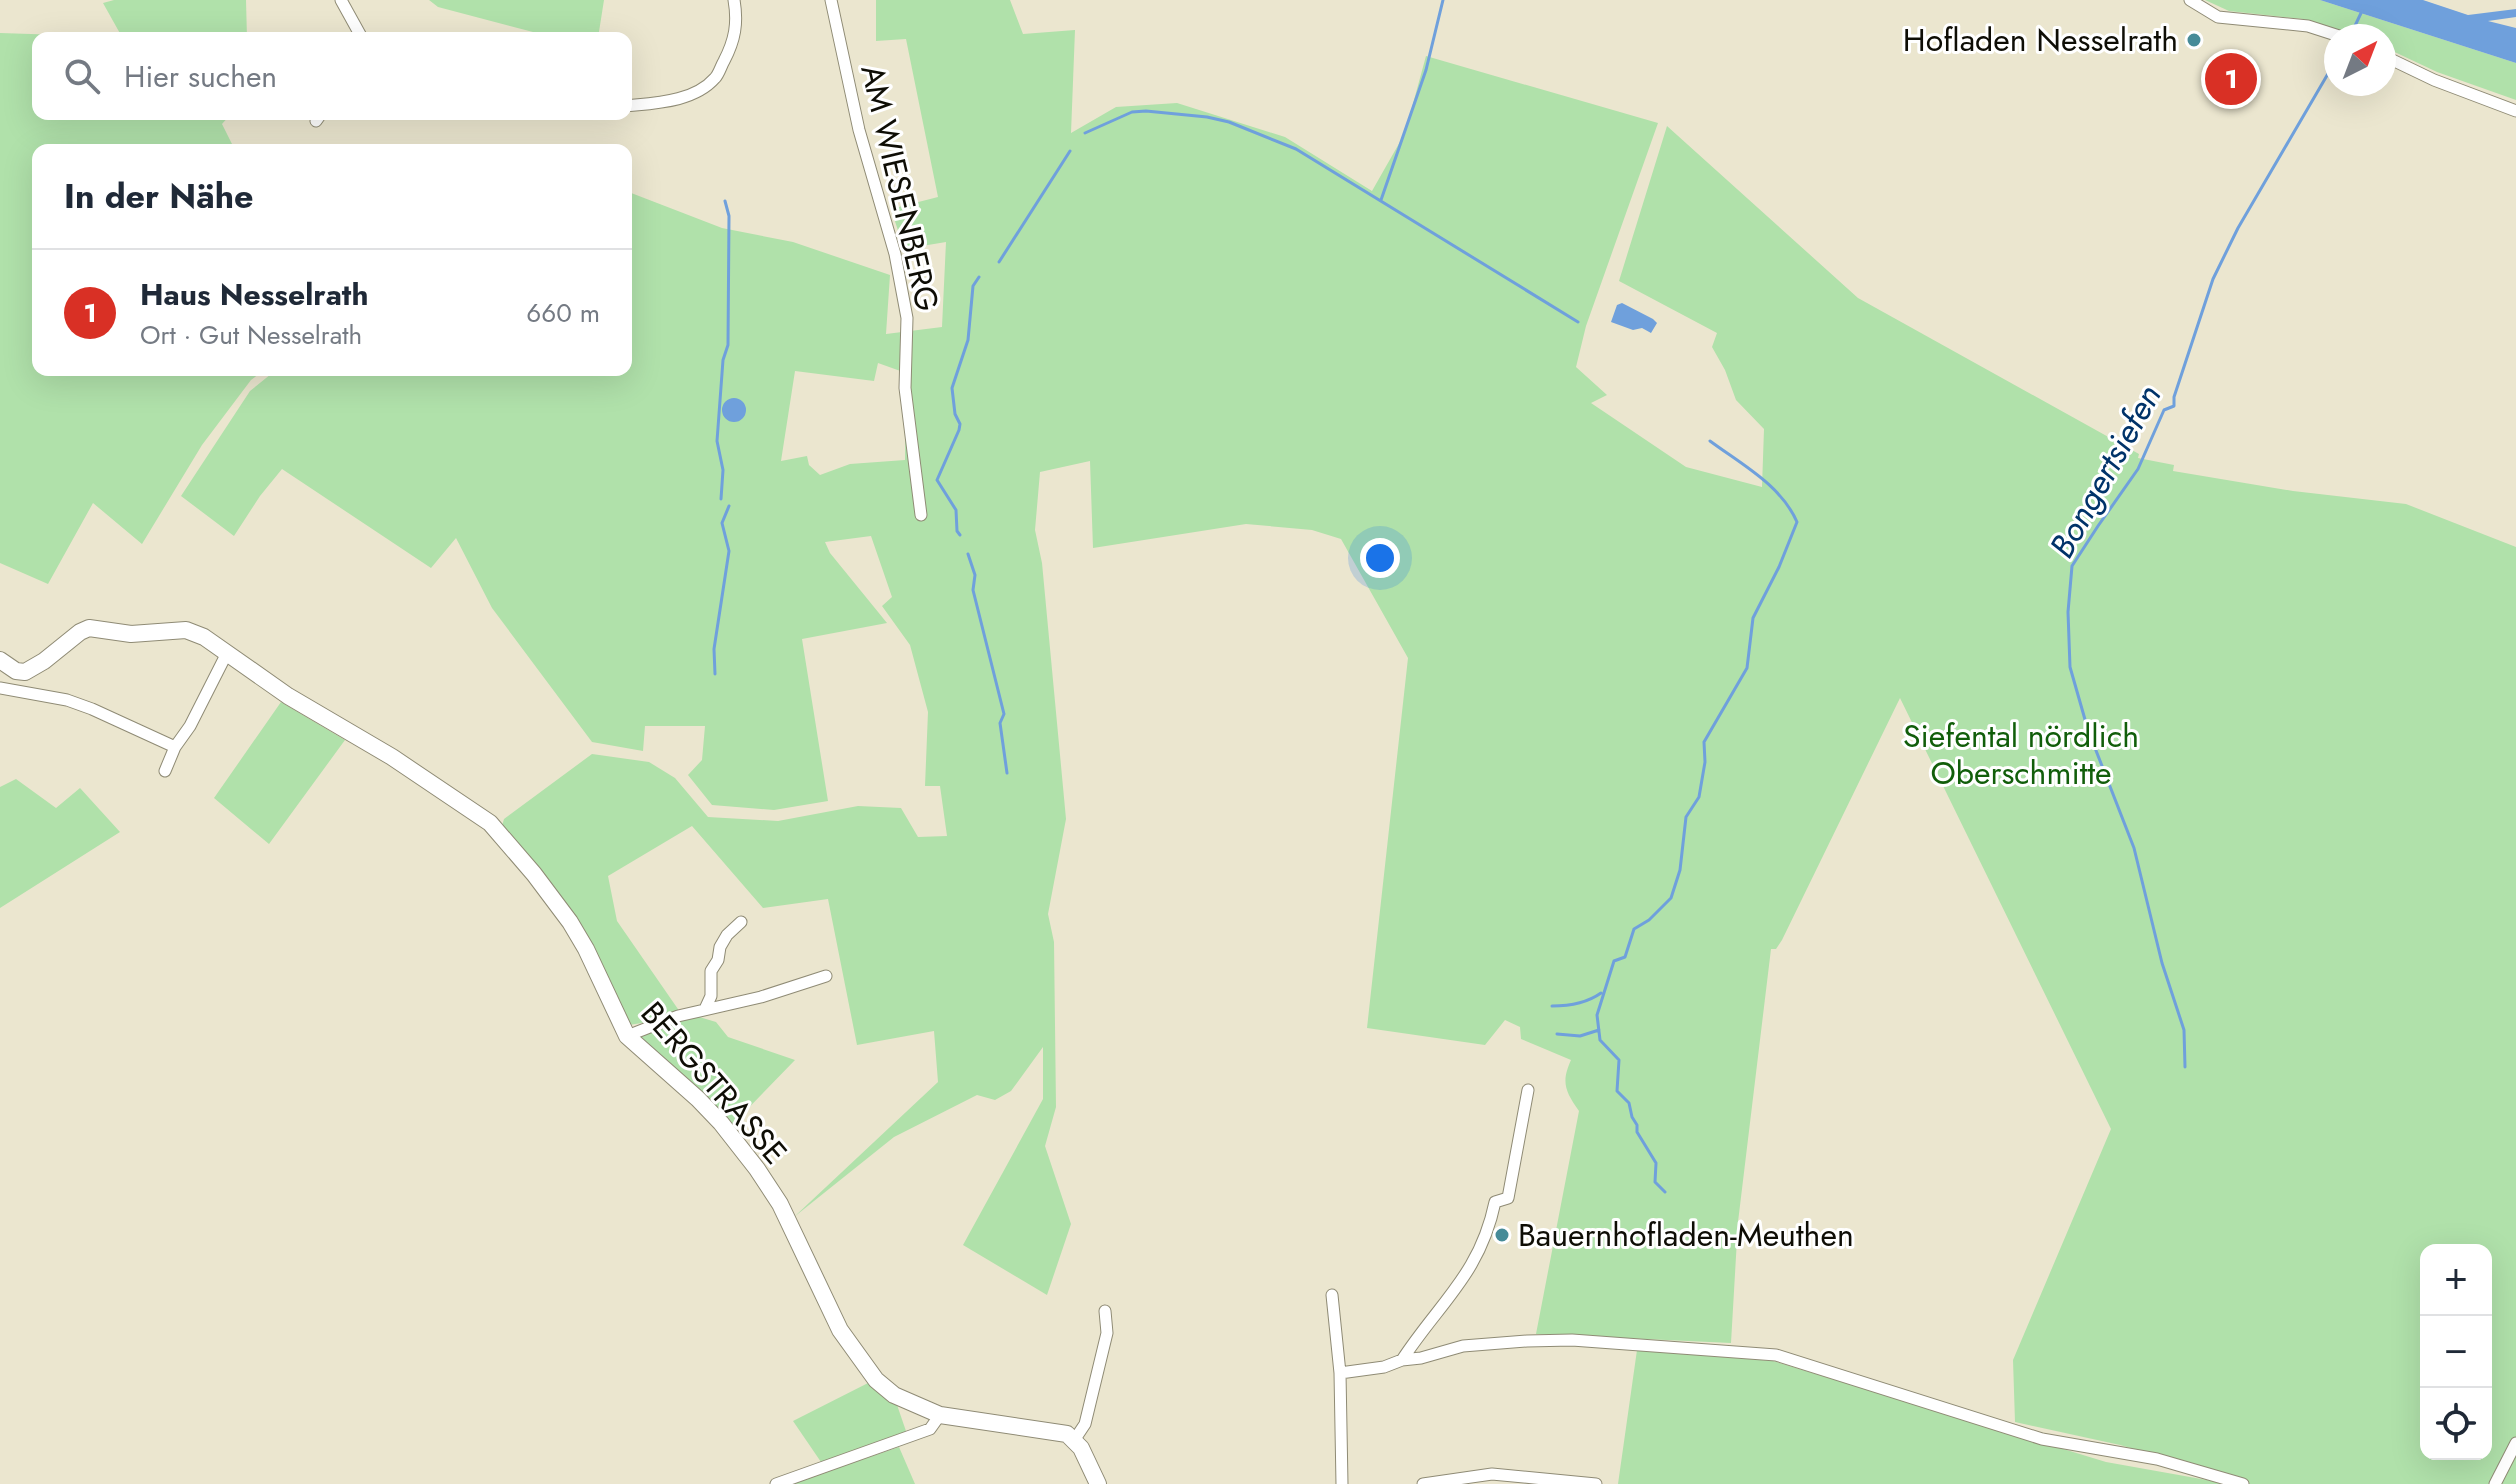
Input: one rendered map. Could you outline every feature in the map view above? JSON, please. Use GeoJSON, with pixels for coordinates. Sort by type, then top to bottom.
{"type":"FeatureCollection","features":[{"type":"Feature","properties":{"kind":"street"},"geometry":{"type":"LineString","coordinates":[[341,0],[359,32]]}},
{"type":"Feature","properties":{"kind":"street"},"geometry":{"type":"LineString","coordinates":[[632,105],[680,98],[692,94],[715,78],[733,44],[737,20],[734,0]]}},
{"type":"Feature","properties":{"kind":"street","name":"AM WIESENBERG"},"geometry":{"type":"LineString","coordinates":[[831,0],[859,130],[895,254],[907,318],[905,388],[921,515]]}},
{"type":"Feature","properties":{"kind":"street"},"geometry":{"type":"LineString","coordinates":[[2190,0],[2218,17],[2308,26],[2324,31]]}},
{"type":"Feature","properties":{"kind":"street"},"geometry":{"type":"LineString","coordinates":[[2396,62],[2434,80],[2516,111]]}},
{"type":"Feature","properties":{"kind":"street","name":"BERGSTRASSE"},"geometry":{"type":"LineString","coordinates":[[0,660],[9,668],[25,672],[89,628],[144,634],[186,630],[204,637],[288,696],[392,757],[490,823],[570,922],[627,1036],[698,1099],[740,1146],[780,1204],[840,1330],[876,1380],[894,1395],[940,1415],[1048,1429],[1075,1439]]}},
{"type":"Feature","properties":{"kind":"street"},"geometry":{"type":"LineString","coordinates":[[165,771],[227,653]]}},
{"type":"Feature","properties":{"kind":"street"},"geometry":{"type":"LineString","coordinates":[[0,688],[67,700],[175,747]]}},
{"type":"Feature","properties":{"kind":"street"},"geometry":{"type":"LineString","coordinates":[[705,1009],[711,996],[711,971],[718,960],[720,947],[741,922]]}},
{"type":"Feature","properties":{"kind":"street"},"geometry":{"type":"LineString","coordinates":[[627,1036],[705,1009],[784,991],[826,976]]}},
{"type":"Feature","properties":{"kind":"street"},"geometry":{"type":"LineString","coordinates":[[1402,1360],[1470,1270],[1483,1245],[1495,1202],[1508,1198],[1528,1090]]}},
{"type":"Feature","properties":{"kind":"street"},"geometry":{"type":"LineString","coordinates":[[1332,1295],[1340,1373],[1342,1484]]}},
{"type":"Feature","properties":{"kind":"street"},"geometry":{"type":"LineString","coordinates":[[1098,1484],[1075,1439],[1085,1424],[1107,1333],[1105,1311]]}},
{"type":"Feature","properties":{"kind":"street"},"geometry":{"type":"LineString","coordinates":[[1340,1373],[1384,1367],[1463,1346],[1527,1341],[1572,1340],[1776,1355],[2042,1439],[2157,1459],[2243,1484]]}},
{"type":"Feature","properties":{"kind":"street"},"geometry":{"type":"LineString","coordinates":[[776,1484],[930,1429],[940,1415]]}},
{"type":"Feature","properties":{"kind":"street"},"geometry":{"type":"LineString","coordinates":[[2495,1484],[2516,1443]]}},
{"type":"Feature","properties":{"kind":"street"},"geometry":{"type":"LineString","coordinates":[[1423,1484],[1491,1479],[1596,1484]]}},
{"type":"Feature","properties":{"kind":"green space"},"geometry":{"type":"Polygon","coordinates":[[[114,0],[246,0],[247,32],[119,32],[103,3],[114,0]]]}},
{"type":"Feature","properties":{"kind":"green space"},"geometry":{"type":"Polygon","coordinates":[[[429,0],[604,0],[599,32],[533,32],[438,7],[429,0]]]}},
{"type":"Feature","properties":{"kind":"green space","name":"Siefental nördlich Oberschmitte"},"geometry":{"type":"Polygon","coordinates":[[[876,0],[1010,0],[1023,34],[1075,30],[1071,133],[1116,107],[1177,103],[1285,137],[1372,191],[1405,133],[1426,56],[1658,123],[1586,326],[1576,367],[1607,395],[1591,403],[1686,467],[1762,487],[1764,429],[1736,400],[1712,347],[1717,333],[1619,281],[1667,126],[1858,298],[2139,454],[2138,458],[2174,465],[2173,471],[2293,491],[2406,504],[2516,547],[2516,1484],[1618,1484],[1637,1350],[1773,1361],[2106,1462],[2218,1482],[2209,1470],[2120,1445],[2015,1422],[2013,1360],[2111,1129],[1900,698],[1782,940],[1776,949],[1771,949],[1738,1222],[1731,1343],[1536,1334],[1579,1111],[1566,1086],[1571,1060],[1521,1039],[1520,1027],[1505,1020],[1485,1045],[1367,1028],[1408,658],[1341,539],[1312,530],[1246,524],[1093,548],[1090,461],[1040,472],[1035,530],[1042,563],[1066,819],[1048,914],[1054,942],[1056,1107],[1045,1146],[1071,1224],[1047,1295],[963,1245],[1043,1099],[1043,1047],[1011,1091],[995,1100],[977,1095],[894,1137],[794,1217],[938,1082],[934,1031],[857,1045],[828,899],[763,908],[692,826],[608,876],[617,921],[680,1012],[655,1021],[629,1025],[502,826],[504,819],[592,754],[649,762],[675,778],[708,817],[778,821],[858,806],[901,808],[918,837],[947,836],[940,786],[925,786],[928,712],[910,645],[882,606],[892,597],[871,536],[825,542],[830,553],[887,623],[802,639],[828,801],[774,810],[712,805],[688,775],[702,760],[705,726],[645,726],[643,751],[592,742],[492,608],[456,538],[431,568],[282,469],[234,536],[181,496],[250,391],[269,376],[632,376],[632,193],[722,228],[793,242],[890,275],[886,334],[942,327],[946,242],[904,249],[891,209],[938,197],[906,39],[876,41],[876,0]],[[878,363],[874,381],[795,371],[781,461],[807,456],[809,465],[820,475],[850,464],[905,460],[906,373],[878,363]]]}},
{"type":"Feature","properties":{"kind":"green space"},"geometry":{"type":"Polygon","coordinates":[[[2205,0],[2320,0],[2395,24],[2324,25],[2303,19],[2229,11],[2205,0]]]}},
{"type":"Feature","properties":{"kind":"green space"},"geometry":{"type":"Polygon","coordinates":[[[2396,24],[2516,63],[2516,100],[2437,72],[2396,53],[2396,24]]]}},
{"type":"Feature","properties":{"kind":"green space"},"geometry":{"type":"Polygon","coordinates":[[[0,33],[32,34],[32,120],[226,120],[222,124],[232,144],[32,144],[32,376],[256,376],[202,445],[142,544],[93,503],[48,584],[0,563],[0,33]]]}},
{"type":"Feature","properties":{"kind":"green space"},"geometry":{"type":"Polygon","coordinates":[[[281,702],[345,740],[269,844],[214,798],[281,702]]]}},
{"type":"Feature","properties":{"kind":"green space"},"geometry":{"type":"Polygon","coordinates":[[[16,779],[56,808],[80,788],[120,832],[0,908],[0,787],[16,779]]]}},
{"type":"Feature","properties":{"kind":"green space"},"geometry":{"type":"Polygon","coordinates":[[[696,1016],[716,1022],[728,1037],[795,1060],[733,1124],[640,1040],[644,1033],[696,1016]]]}},
{"type":"Feature","properties":{"kind":"green space"},"geometry":{"type":"Polygon","coordinates":[[[872,1381],[896,1402],[907,1434],[821,1462],[793,1421],[872,1381]]]}},
{"type":"Feature","properties":{"kind":"green space"},"geometry":{"type":"Polygon","coordinates":[[[899,1447],[915,1484],[790,1484],[899,1447]]]}},
{"type":"Feature","properties":{"kind":"water"},"geometry":{"type":"Polygon","coordinates":[[[2320,0],[2423,0],[2468,15],[2516,9],[2516,17],[2488,21],[2516,28],[2516,63],[2396,24],[2320,0]]]}},
{"type":"Feature","properties":{"kind":"water"},"geometry":{"type":"Polygon","coordinates":[[[1622,303],[1657,323],[1651,333],[1642,328],[1633,330],[1611,322],[1617,305],[1622,303]]]}},
{"type":"Feature","properties":{"kind":"water"},"geometry":{"type":"Polygon","coordinates":[[[734,398],[742,402],[746,410],[742,418],[734,422],[726,418],[722,410],[726,402],[734,398]]]}},
{"type":"Feature","properties":{"kind":"waterway"},"geometry":{"type":"LineString","coordinates":[[1381,200],[1426,70],[1443,0]]}},
{"type":"Feature","properties":{"kind":"waterway","name":"Bongertsiefen"},"geometry":{"type":"LineString","coordinates":[[2356,24],[2362,11]]}},
{"type":"Feature","properties":{"kind":"waterway","name":"Bongertsiefen"},"geometry":{"type":"LineString","coordinates":[[2185,1067],[2184,1030],[2162,963],[2134,848],[2088,730],[2070,667],[2068,612],[2072,566],[2138,469],[2164,410],[2174,406],[2174,397],[2213,279],[2238,228],[2324,81]]}},
{"type":"Feature","properties":{"kind":"waterway"},"geometry":{"type":"LineString","coordinates":[[1085,133],[1132,112],[1207,117],[1229,122],[1296,149],[1578,322]]}},
{"type":"Feature","properties":{"kind":"waterway"},"geometry":{"type":"LineString","coordinates":[[999,262],[1070,151]]}},
{"type":"Feature","properties":{"kind":"waterway"},"geometry":{"type":"LineString","coordinates":[[721,499],[723,470],[717,441],[723,360],[728,345],[729,216],[725,201]]}},
{"type":"Feature","properties":{"kind":"waterway"},"geometry":{"type":"LineString","coordinates":[[960,535],[956,510],[937,480],[959,430],[952,388],[968,340],[973,286],[979,277]]}},
{"type":"Feature","properties":{"kind":"waterway"},"geometry":{"type":"LineString","coordinates":[[1665,1192],[1655,1182],[1656,1163],[1637,1132],[1629,1103],[1617,1091],[1619,1060],[1600,1040],[1597,1015],[1614,961],[1625,957],[1634,929],[1649,920],[1671,898],[1680,870],[1686,817],[1699,797],[1705,762],[1704,742],[1747,668],[1753,618],[1797,522],[1771,486],[1710,441]]}},
{"type":"Feature","properties":{"kind":"waterway"},"geometry":{"type":"LineString","coordinates":[[715,674],[714,649],[729,551],[722,523],[729,506]]}},
{"type":"Feature","properties":{"kind":"waterway"},"geometry":{"type":"LineString","coordinates":[[968,554],[975,575],[973,590],[1004,714],[1000,723],[1007,773]]}},
{"type":"Feature","properties":{"kind":"waterway"},"geometry":{"type":"LineString","coordinates":[[1552,1006],[1578,1003],[1601,993]]}},
{"type":"Feature","properties":{"kind":"waterway"},"geometry":{"type":"LineString","coordinates":[[1557,1034],[1580,1036],[1599,1030]]}},
{"type":"Feature","properties":{"kind":"place","name":"Hofladen Nesselrath"},"geometry":{"type":"Point","coordinates":[2194,40]}},
{"type":"Feature","properties":{"kind":"place","name":"Haus Nesselrath"},"geometry":{"type":"Point","coordinates":[2231,79]}},
{"type":"Feature","properties":{"kind":"place","name":"Bauernhofladen-Meuthen"},"geometry":{"type":"Point","coordinates":[1502,1235]}}]}
